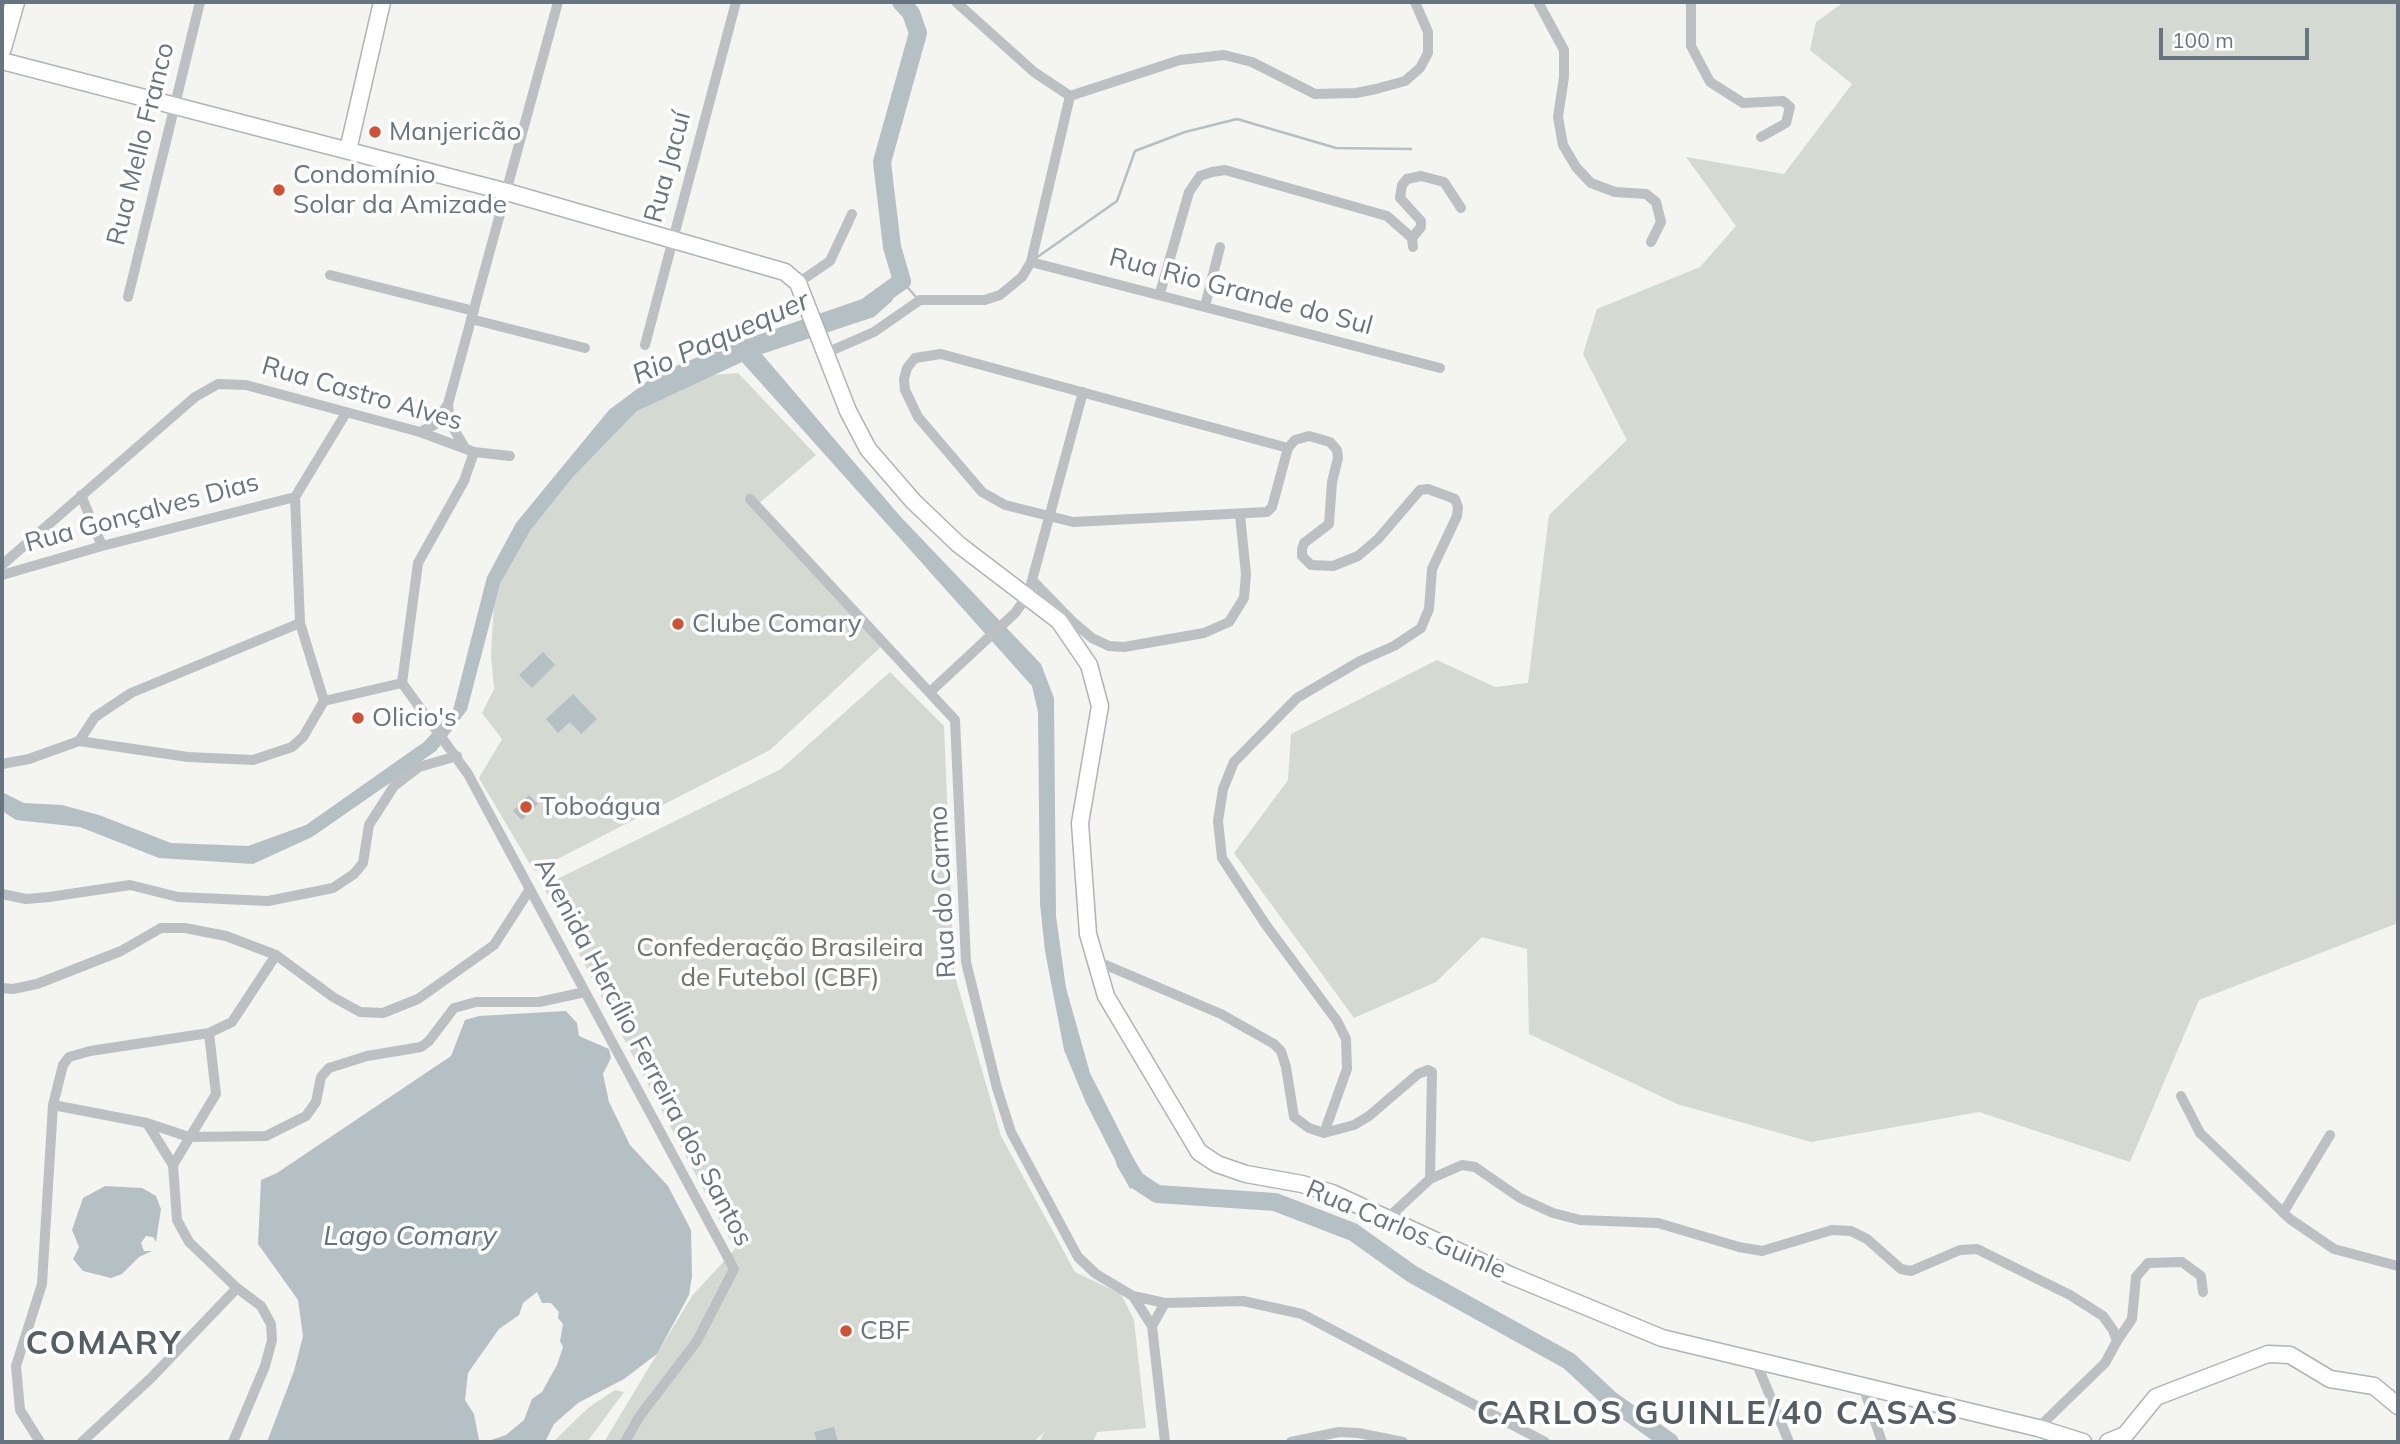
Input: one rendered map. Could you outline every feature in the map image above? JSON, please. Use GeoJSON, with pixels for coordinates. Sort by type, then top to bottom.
{"type":"FeatureCollection","features":[{"type":"Feature","properties":{"kind":"main road"},"geometry":{"type":"LineString","coordinates":[[2,48],[15,2]]}},
{"type":"Feature","properties":{"kind":"street","name":"Rua Mello Franco"},"geometry":{"type":"LineString","coordinates":[[128,297],[200,2]]}},
{"type":"Feature","properties":{"kind":"street"},"geometry":{"type":"LineString","coordinates":[[348,150],[382,2]]}},
{"type":"Feature","properties":{"kind":"street"},"geometry":{"type":"LineString","coordinates":[[420,432],[434,425],[447,404],[558,2]]}},
{"type":"Feature","properties":{"kind":"street","name":"Rua Jacuí"},"geometry":{"type":"LineString","coordinates":[[645,345],[736,2]]}},
{"type":"Feature","properties":{"kind":"street"},"geometry":{"type":"LineString","coordinates":[[956,2],[1034,72],[1070,96]]}},
{"type":"Feature","properties":{"kind":"street"},"geometry":{"type":"LineString","coordinates":[[1070,96],[1180,60],[1224,55],[1252,62],[1315,94],[1356,93],[1376,89],[1405,81],[1420,68],[1428,53],[1428,33],[1415,2]]}},
{"type":"Feature","properties":{"kind":"street"},"geometry":{"type":"LineString","coordinates":[[1538,2],[1564,50],[1564,76],[1558,117],[1559,132],[1568,156],[1584,177],[1602,189],[1641,192],[1656,202],[1661,222],[1651,242]]}},
{"type":"Feature","properties":{"kind":"street"},"geometry":{"type":"LineString","coordinates":[[1690,2],[1691,47],[1710,82],[1743,103],[1783,101],[1790,107],[1786,123],[1760,137]]}},
{"type":"Feature","properties":{"kind":"street"},"geometry":{"type":"LineString","coordinates":[[2,61],[507,192],[779,269],[798,283],[830,261],[852,214]]}},
{"type":"Feature","properties":{"kind":"street"},"geometry":{"type":"LineString","coordinates":[[823,347],[874,332],[920,300],[972,302],[1000,295],[1022,277],[1031,262],[1070,96]]}},
{"type":"Feature","properties":{"kind":"street"},"geometry":{"type":"LineString","coordinates":[[1160,293],[1189,192],[1200,176],[1212,172],[1225,170],[1387,216],[1412,243],[1421,227],[1421,221],[1400,198],[1402,185],[1407,179],[1421,176],[1444,182],[1461,208]]}},
{"type":"Feature","properties":{"kind":"street"},"geometry":{"type":"LineString","coordinates":[[1205,306],[1220,247]]}},
{"type":"Feature","properties":{"kind":"street","name":"Rua Rio Grande do Sul"},"geometry":{"type":"LineString","coordinates":[[1031,262],[1160,293],[1440,368]]}},
{"type":"Feature","properties":{"kind":"street"},"geometry":{"type":"LineString","coordinates":[[330,275],[585,348]]}},
{"type":"Feature","properties":{"kind":"street","name":"Rua Carlos Guinle"},"geometry":{"type":"LineString","coordinates":[[798,283],[857,430],[888,474],[958,544],[1030,588],[1059,621],[1089,665],[1098,693],[1100,714],[1084,785],[1080,823],[1084,906],[1094,960],[1106,996],[1192,1143],[1206,1158],[1245,1174],[1302,1184],[1332,1194],[1389,1217],[1512,1276],[1662,1338],[1864,1389],[2038,1428],[2083,1442]]}},
{"type":"Feature","properties":{"kind":"street"},"geometry":{"type":"LineString","coordinates":[[1288,447],[941,354],[915,358],[904,379],[905,390],[918,417],[982,492],[1005,505],[1073,522],[1261,514],[1272,507],[1288,447],[1295,440],[1309,436],[1325,439],[1337,450],[1329,524],[1304,543],[1302,549],[1302,555],[1311,565],[1333,566],[1359,556],[1378,539],[1420,490],[1429,489],[1455,499],[1458,506],[1432,569],[1429,609],[1421,628],[1394,646],[1360,661],[1297,698],[1234,762],[1223,789],[1218,821],[1223,858],[1266,925],[1337,1021],[1346,1039],[1347,1069],[1325,1133]]}},
{"type":"Feature","properties":{"kind":"street","name":"Rua Castro Alves"},"geometry":{"type":"LineString","coordinates":[[2,565],[195,397],[218,384],[246,385],[420,432],[469,449],[464,481],[418,563],[402,683]]}},
{"type":"Feature","properties":{"kind":"street"},"geometry":{"type":"LineString","coordinates":[[930,692],[1005,622],[1030,588],[1083,392]]}},
{"type":"Feature","properties":{"kind":"street"},"geometry":{"type":"LineString","coordinates":[[447,404],[452,428],[469,449],[510,456]]}},
{"type":"Feature","properties":{"kind":"street","name":"Rua Gonçalves Dias"},"geometry":{"type":"LineString","coordinates":[[324,701],[300,623],[295,497],[346,413]]}},
{"type":"Feature","properties":{"kind":"street"},"geometry":{"type":"LineString","coordinates":[[81,495],[102,546]]}},
{"type":"Feature","properties":{"kind":"street","name":"Rua Gonçalves Dias"},"geometry":{"type":"LineString","coordinates":[[2,575],[30,565],[295,497]]}},
{"type":"Feature","properties":{"kind":"street","name":"Rua do Carmo"},"geometry":{"type":"LineString","coordinates":[[750,499],[885,646],[950,711],[958,732],[966,962],[1006,1119],[1040,1190],[1078,1257],[1096,1275],[1133,1296],[1152,1326],[1166,1442]]}},
{"type":"Feature","properties":{"kind":"street"},"geometry":{"type":"LineString","coordinates":[[1030,588],[1101,643],[1124,647],[1204,634],[1228,622],[1244,598],[1246,574],[1240,515]]}},
{"type":"Feature","properties":{"kind":"street"},"geometry":{"type":"LineString","coordinates":[[26,546],[30,565]]}},
{"type":"Feature","properties":{"kind":"street"},"geometry":{"type":"LineString","coordinates":[[79,741],[95,717],[131,693],[300,623]]}},
{"type":"Feature","properties":{"kind":"street"},"geometry":{"type":"LineString","coordinates":[[2,764],[29,759],[79,741],[188,757],[253,760],[292,747],[303,737],[324,701],[402,683]]}},
{"type":"Feature","properties":{"kind":"street","name":"Avenida Hercílio Ferreira dos Santos"},"geometry":{"type":"LineString","coordinates":[[402,683],[457,756],[734,1269],[698,1341],[639,1417],[625,1442]]}},
{"type":"Feature","properties":{"kind":"street"},"geometry":{"type":"LineString","coordinates":[[2,894],[33,898],[138,886],[178,897],[268,901],[325,890],[347,880],[362,863],[369,825],[394,786],[419,767],[457,756]]}},
{"type":"Feature","properties":{"kind":"street"},"geometry":{"type":"LineString","coordinates":[[2,988],[13,989],[37,984],[121,951],[154,931],[167,927],[206,930],[276,955],[333,997],[360,1012],[372,1014],[397,1010],[418,999],[494,944],[530,889]]}},
{"type":"Feature","properties":{"kind":"street"},"geometry":{"type":"LineString","coordinates":[[40,1442],[20,1410],[15,1375],[18,1356],[42,1284],[58,1079],[69,1057],[102,1049],[209,1033],[232,1021],[276,955]]}},
{"type":"Feature","properties":{"kind":"street"},"geometry":{"type":"LineString","coordinates":[[1094,960],[1221,1014],[1274,1044],[1281,1051],[1286,1068],[1294,1117],[1309,1128],[1325,1133],[1337,1132],[1369,1116],[1418,1074],[1428,1070],[1434,1078],[1430,1179]]}},
{"type":"Feature","properties":{"kind":"street"},"geometry":{"type":"LineString","coordinates":[[54,1105],[147,1124],[189,1137],[254,1138],[288,1128],[312,1109],[321,1077],[329,1068],[367,1055],[421,1047],[429,1041],[454,1008],[464,1004],[539,1002],[585,992]]}},
{"type":"Feature","properties":{"kind":"street"},"geometry":{"type":"LineString","coordinates":[[209,1033],[216,1094],[173,1165],[173,1196],[181,1229],[200,1255],[265,1311],[272,1340],[265,1366],[233,1442]]}},
{"type":"Feature","properties":{"kind":"street"},"geometry":{"type":"LineString","coordinates":[[2181,1096],[2200,1133],[2283,1213],[2334,1249],[2398,1266]]}},
{"type":"Feature","properties":{"kind":"street"},"geometry":{"type":"LineString","coordinates":[[147,1124],[173,1165]]}},
{"type":"Feature","properties":{"kind":"street"},"geometry":{"type":"LineString","coordinates":[[2283,1213],[2330,1135]]}},
{"type":"Feature","properties":{"kind":"street"},"geometry":{"type":"LineString","coordinates":[[1389,1217],[1430,1179],[1454,1166],[1475,1167],[1520,1198],[1553,1213],[1580,1220],[1658,1223],[1739,1247],[1762,1251],[1832,1230],[1850,1231],[1867,1239],[1901,1269],[1911,1271],[1960,1250],[1977,1249],[2012,1264],[2104,1316],[2117,1341]]}},
{"type":"Feature","properties":{"kind":"street"},"geometry":{"type":"LineString","coordinates":[[2038,1428],[2105,1363],[2132,1319],[2136,1277],[2148,1263],[2182,1262],[2201,1276],[2203,1292]]}},
{"type":"Feature","properties":{"kind":"street"},"geometry":{"type":"LineString","coordinates":[[82,1442],[150,1378],[237,1288]]}},
{"type":"Feature","properties":{"kind":"street"},"geometry":{"type":"LineString","coordinates":[[1133,1296],[1165,1303],[1243,1301],[1302,1314],[1545,1442]]}},
{"type":"Feature","properties":{"kind":"street"},"geometry":{"type":"LineString","coordinates":[[1152,1326],[1165,1303]]}},
{"type":"Feature","properties":{"kind":"street"},"geometry":{"type":"LineString","coordinates":[[2108,1442],[2125,1434],[2156,1397],[2268,1354],[2290,1355],[2330,1379],[2374,1386],[2398,1406]]}},
{"type":"Feature","properties":{"kind":"street"},"geometry":{"type":"LineString","coordinates":[[1756,1362],[1789,1442]]}},
{"type":"Feature","properties":{"kind":"street"},"geometry":{"type":"LineString","coordinates":[[1864,1389],[1882,1442]]}},
{"type":"Feature","properties":{"kind":"street"},"geometry":{"type":"LineString","coordinates":[[1291,1442],[1339,1432],[1372,1435],[1403,1442]]}},
{"type":"Feature","properties":{"kind":"green space"},"geometry":{"type":"Polygon","coordinates":[[[1844,2],[2398,2],[2398,923],[2199,1000],[2130,1162],[1979,1112],[1811,1142],[1677,1104],[1529,1034],[1527,949],[1482,937],[1436,982],[1354,1018],[1234,853],[1288,780],[1291,734],[1437,660],[1495,687],[1528,683],[1549,515],[1627,440],[1583,354],[1597,309],[1700,267],[1736,226],[1686,157],[1784,174],[1852,84],[1810,50],[1816,22],[1844,2]]]}},
{"type":"Feature","properties":{"kind":"green space","name":"Clube Comary"},"geometry":{"type":"Polygon","coordinates":[[[738,373],[816,455],[757,505],[883,645],[770,750],[534,871],[479,778],[502,739],[482,713],[494,689],[491,655],[494,603],[500,584],[530,531],[573,477],[637,411],[712,375],[738,373]]]}},
{"type":"Feature","properties":{"kind":"green space","name":"Confederação Brasileira de Futebol (CBF)"},"geometry":{"type":"Polygon","coordinates":[[[890,672],[944,726],[954,973],[1001,1136],[1075,1272],[1121,1294],[1134,1320],[1146,1428],[1097,1432],[1093,1442],[1039,1442],[1045,1431],[1034,1442],[604,1442],[692,1296],[735,1249],[543,886],[781,769],[890,672]]]}},
{"type":"Feature","properties":{"kind":"green space"},"geometry":{"type":"Polygon","coordinates":[[[615,1390],[624,1392],[587,1442],[553,1442],[588,1408],[615,1390]]]}},
{"type":"Feature","properties":{"kind":"water"},"geometry":{"type":"Polygon","coordinates":[[[883,287],[893,300],[874,317],[762,354],[899,515],[1041,664],[1054,698],[1056,916],[1066,988],[1090,1073],[1142,1175],[1130,1189],[1086,1103],[1064,1050],[1045,951],[1040,904],[1038,712],[1032,686],[742,362],[637,411],[573,477],[530,531],[500,584],[467,710],[436,751],[312,837],[253,864],[159,858],[80,827],[16,820],[2,811],[2,792],[24,803],[62,805],[99,815],[171,843],[248,846],[306,825],[424,742],[453,710],[487,577],[516,523],[609,410],[657,374],[717,349],[862,299],[883,287]]]}},
{"type":"Feature","properties":{"kind":"water"},"geometry":{"type":"Polygon","coordinates":[[[543,652],[555,665],[532,688],[519,675],[543,652]]]}},
{"type":"Feature","properties":{"kind":"water"},"geometry":{"type":"Polygon","coordinates":[[[573,694],[597,719],[581,734],[570,722],[558,733],[546,719],[573,694]]]}},
{"type":"Feature","properties":{"kind":"water","name":"Toboágua"},"geometry":{"type":"Polygon","coordinates":[[[529,795],[538,804],[522,820],[513,811],[529,795]]]}},
{"type":"Feature","properties":{"kind":"water","name":"Lago Comary"},"geometry":{"type":"Polygon","coordinates":[[[566,1011],[577,1023],[579,1036],[609,1049],[611,1058],[603,1074],[609,1102],[630,1145],[668,1186],[691,1230],[692,1276],[689,1295],[657,1354],[624,1379],[578,1403],[554,1424],[545,1442],[485,1442],[267,1442],[294,1371],[303,1336],[298,1300],[258,1244],[261,1180],[277,1173],[451,1056],[465,1020],[479,1016],[566,1011]],[[537,1292],[523,1303],[519,1315],[499,1329],[468,1373],[465,1400],[474,1414],[479,1440],[485,1442],[506,1435],[524,1420],[532,1399],[542,1392],[557,1365],[563,1347],[560,1341],[563,1324],[558,1318],[559,1312],[551,1303],[542,1303],[537,1292]]]}},
{"type":"Feature","properties":{"kind":"water"},"geometry":{"type":"Polygon","coordinates":[[[105,1186],[142,1188],[156,1196],[161,1209],[156,1242],[153,1237],[146,1236],[141,1243],[144,1251],[152,1251],[139,1257],[122,1274],[111,1278],[83,1271],[73,1259],[79,1247],[72,1230],[83,1198],[105,1186]]]}},
{"type":"Feature","properties":{"kind":"water"},"geometry":{"type":"Polygon","coordinates":[[[834,1427],[838,1442],[817,1442],[814,1432],[834,1427]]]}},
{"type":"Feature","properties":{"kind":"waterway","name":"Rio Paquequer"},"geometry":{"type":"LineString","coordinates":[[870,304],[902,281],[892,247],[882,162],[918,33],[911,13],[901,2]]}},
{"type":"Feature","properties":{"kind":"waterway"},"geometry":{"type":"LineString","coordinates":[[1036,258],[1117,201],[1135,151],[1185,132],[1237,119],[1336,148],[1411,149]]}},
{"type":"Feature","properties":{"kind":"waterway"},"geometry":{"type":"LineString","coordinates":[[902,281],[916,297]]}},
{"type":"Feature","properties":{"kind":"waterway"},"geometry":{"type":"LineString","coordinates":[[1125,1162],[1136,1180],[1157,1194],[1275,1202],[1353,1232],[1412,1274],[1569,1361],[1611,1400],[1670,1442]]}},
{"type":"Feature","properties":{"kind":"place","name":"Manjericão"},"geometry":{"type":"Point","coordinates":[375,132]}},
{"type":"Feature","properties":{"kind":"place","name":"Condomínio Solar da Amizade"},"geometry":{"type":"Point","coordinates":[279,190]}},
{"type":"Feature","properties":{"kind":"place","name":"Clube Comary"},"geometry":{"type":"Point","coordinates":[678,624]}},
{"type":"Feature","properties":{"kind":"place","name":"Olicio's"},"geometry":{"type":"Point","coordinates":[358,718]}},
{"type":"Feature","properties":{"kind":"place","name":"Toboágua"},"geometry":{"type":"Point","coordinates":[526,807]}},
{"type":"Feature","properties":{"kind":"place","name":"CBF"},"geometry":{"type":"Point","coordinates":[846,1331]}},
{"type":"Feature","properties":{"kind":"district","name":"COMARY"},"geometry":{"type":"Point","coordinates":[104,1344]}},
{"type":"Feature","properties":{"kind":"district","name":"CARLOS GUINLE/40 CASAS"},"geometry":{"type":"Point","coordinates":[1718,1414]}}]}
